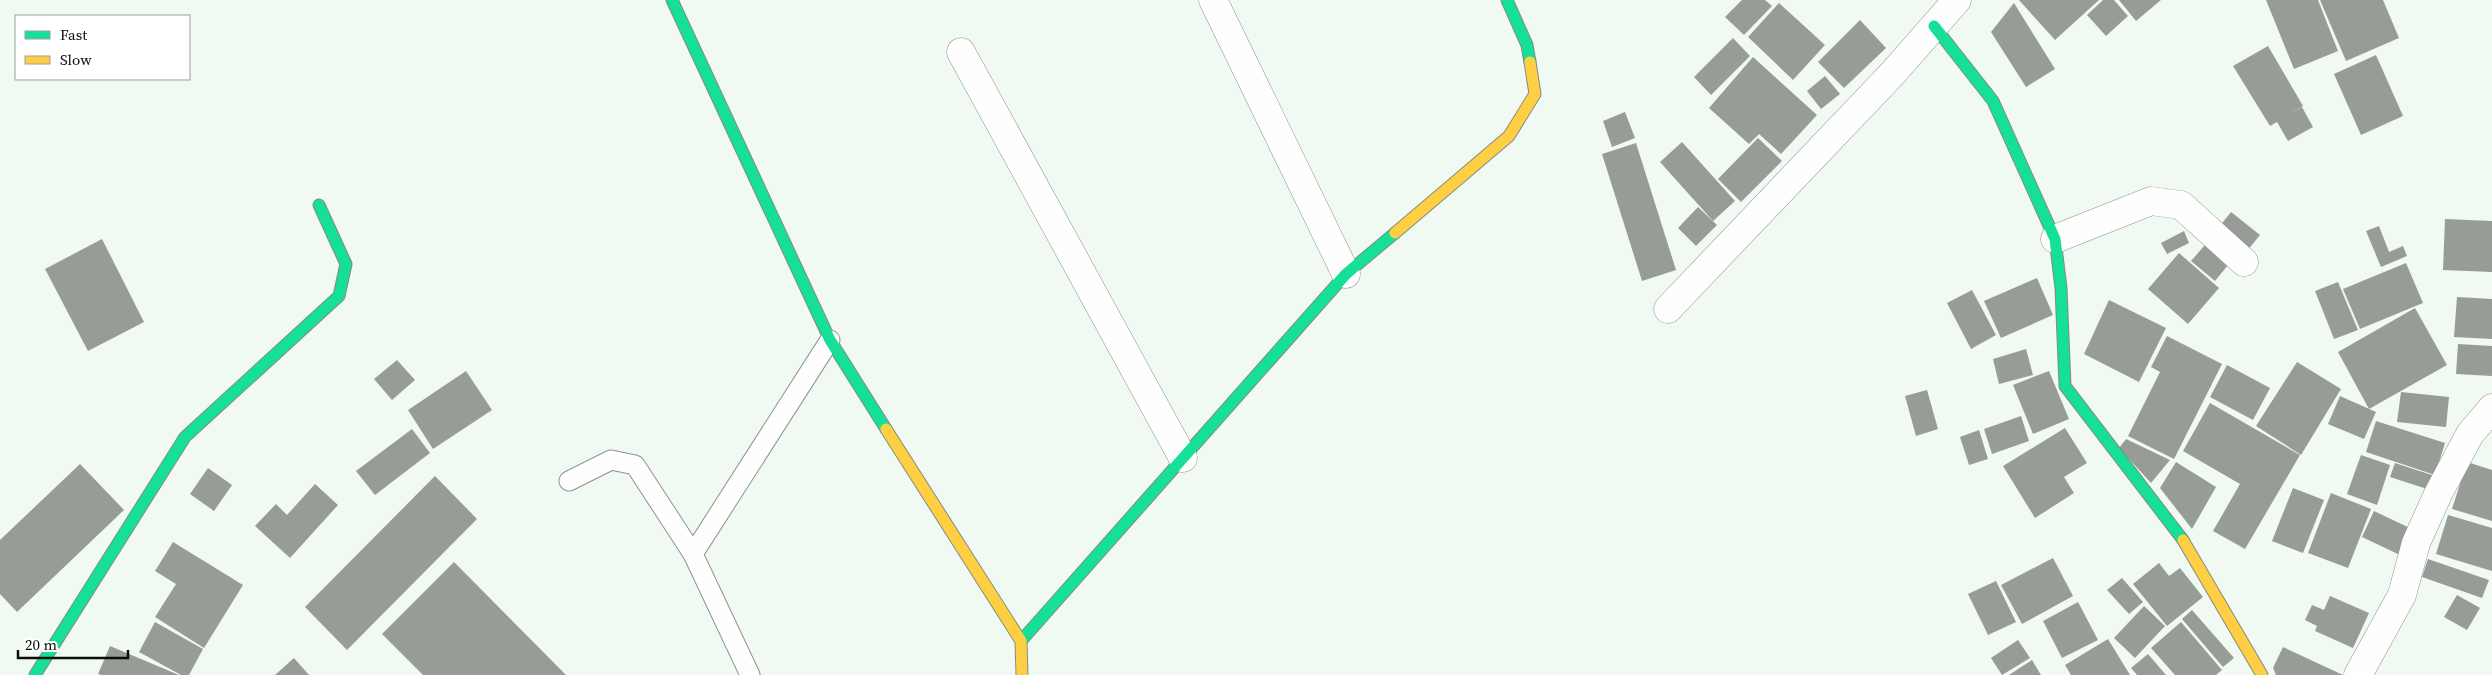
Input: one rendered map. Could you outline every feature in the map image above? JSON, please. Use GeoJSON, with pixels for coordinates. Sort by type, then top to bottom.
{"type":"FeatureCollection","features":[{"type":"Feature","properties":{"kind":"street"},"geometry":{"type":"LineString","coordinates":[[672,0],[830,340],[1021,641],[1022,675]]}},
{"type":"Feature","properties":{"kind":"street"},"geometry":{"type":"LineString","coordinates":[[1213,0],[1346,274]]}},
{"type":"Feature","properties":{"kind":"street"},"geometry":{"type":"LineString","coordinates":[[1021,641],[1346,274],[1509,136],[1535,94],[1527,45],[1507,0]]}},
{"type":"Feature","properties":{"kind":"street"},"geometry":{"type":"LineString","coordinates":[[1668,309],[1957,0]]}},
{"type":"Feature","properties":{"kind":"street"},"geometry":{"type":"LineString","coordinates":[[1934,26],[1993,101],[2055,239],[2061,288],[2065,386],[2183,540],[2262,675]]}},
{"type":"Feature","properties":{"kind":"street"},"geometry":{"type":"LineString","coordinates":[[962,52],[1183,458]]}},
{"type":"Feature","properties":{"kind":"street"},"geometry":{"type":"LineString","coordinates":[[2055,239],[2151,201],[2181,205],[2244,262]]}},
{"type":"Feature","properties":{"kind":"street"},"geometry":{"type":"LineString","coordinates":[[36,675],[185,437],[339,296],[346,264],[319,205]]}},
{"type":"Feature","properties":{"kind":"street"},"geometry":{"type":"LineString","coordinates":[[2358,675],[2402,594],[2416,542],[2438,494],[2470,434],[2492,408]]}},
{"type":"Feature","properties":{"kind":"lane"},"geometry":{"type":"LineString","coordinates":[[694,554],[830,340]]}},
{"type":"Feature","properties":{"kind":"lane"},"geometry":{"type":"LineString","coordinates":[[570,481],[611,460],[635,466],[694,554],[750,675]]}},
{"type":"Feature","properties":{"kind":"building"},"geometry":{"type":"Polygon","coordinates":[[[1742,0],[1765,0],[1772,6],[1744,35],[1725,17],[1742,0]]]}},
{"type":"Feature","properties":{"kind":"building"},"geometry":{"type":"Polygon","coordinates":[[[2019,0],[2099,0],[2055,40],[2019,0]]]}},
{"type":"Feature","properties":{"kind":"building"},"geometry":{"type":"Polygon","coordinates":[[[2103,0],[2114,0],[2128,16],[2106,36],[2087,15],[2103,0]]]}},
{"type":"Feature","properties":{"kind":"building"},"geometry":{"type":"Polygon","coordinates":[[[2119,0],[2161,0],[2136,21],[2119,0]]]}},
{"type":"Feature","properties":{"kind":"building"},"geometry":{"type":"Polygon","coordinates":[[[2266,0],[2318,0],[2338,51],[2294,69],[2266,0]]]}},
{"type":"Feature","properties":{"kind":"building"},"geometry":{"type":"Polygon","coordinates":[[[2320,0],[2383,0],[2399,38],[2346,61],[2320,0]]]}},
{"type":"Feature","properties":{"kind":"building"},"geometry":{"type":"Polygon","coordinates":[[[1779,3],[1825,45],[1793,80],[1748,37],[1779,3]]]}},
{"type":"Feature","properties":{"kind":"building"},"geometry":{"type":"Polygon","coordinates":[[[2014,3],[2055,69],[2026,87],[1991,32],[2014,3]]]}},
{"type":"Feature","properties":{"kind":"building"},"geometry":{"type":"Polygon","coordinates":[[[1860,20],[1886,48],[1844,88],[1818,62],[1860,20]]]}},
{"type":"Feature","properties":{"kind":"building"},"geometry":{"type":"Polygon","coordinates":[[[1733,38],[1750,56],[1711,95],[1694,77],[1733,38]]]}},
{"type":"Feature","properties":{"kind":"building"},"geometry":{"type":"Polygon","coordinates":[[[2268,46],[2303,106],[2290,114],[2302,107],[2313,127],[2288,141],[2277,122],[2270,126],[2233,66],[2268,46]]]}},
{"type":"Feature","properties":{"kind":"building"},"geometry":{"type":"Polygon","coordinates":[[[2376,55],[2403,116],[2361,135],[2334,74],[2376,55]]]}},
{"type":"Feature","properties":{"kind":"building"},"geometry":{"type":"Polygon","coordinates":[[[1753,57],[1817,115],[1781,154],[1759,134],[1749,144],[1709,108],[1753,57]]]}},
{"type":"Feature","properties":{"kind":"building"},"geometry":{"type":"Polygon","coordinates":[[[1825,76],[1840,94],[1821,109],[1807,91],[1825,76]]]}},
{"type":"Feature","properties":{"kind":"building"},"geometry":{"type":"Polygon","coordinates":[[[1625,112],[1635,138],[1612,147],[1603,121],[1625,112]]]}},
{"type":"Feature","properties":{"kind":"building"},"geometry":{"type":"Polygon","coordinates":[[[1758,138],[1782,161],[1741,202],[1718,179],[1758,138]]]}},
{"type":"Feature","properties":{"kind":"building"},"geometry":{"type":"Polygon","coordinates":[[[1682,142],[1735,201],[1713,221],[1660,162],[1682,142]]]}},
{"type":"Feature","properties":{"kind":"building"},"geometry":{"type":"Polygon","coordinates":[[[1636,143],[1676,270],[1642,281],[1602,154],[1636,143]]]}},
{"type":"Feature","properties":{"kind":"building"},"geometry":{"type":"Polygon","coordinates":[[[1698,207],[1717,225],[1696,246],[1678,228],[1698,207]]]}},
{"type":"Feature","properties":{"kind":"building"},"geometry":{"type":"Polygon","coordinates":[[[2231,212],[2260,235],[2247,251],[2219,227],[2231,212]]]}},
{"type":"Feature","properties":{"kind":"building"},"geometry":{"type":"Polygon","coordinates":[[[2445,219],[2492,221],[2492,272],[2443,270],[2445,219]]]}},
{"type":"Feature","properties":{"kind":"building"},"geometry":{"type":"Polygon","coordinates":[[[2379,226],[2389,252],[2403,246],[2407,256],[2381,267],[2366,231],[2379,226]]]}},
{"type":"Feature","properties":{"kind":"building"},"geometry":{"type":"Polygon","coordinates":[[[2184,231],[2189,243],[2167,254],[2161,243],[2184,231]]]}},
{"type":"Feature","properties":{"kind":"building"},"geometry":{"type":"Polygon","coordinates":[[[102,239],[144,322],[88,351],[45,269],[102,239]]]}},
{"type":"Feature","properties":{"kind":"building"},"geometry":{"type":"Polygon","coordinates":[[[2205,245],[2228,265],[2215,281],[2191,261],[2205,245]]]}},
{"type":"Feature","properties":{"kind":"building"},"geometry":{"type":"Polygon","coordinates":[[[2179,253],[2219,288],[2188,324],[2148,289],[2179,253]]]}},
{"type":"Feature","properties":{"kind":"building"},"geometry":{"type":"Polygon","coordinates":[[[2406,263],[2423,303],[2360,329],[2343,289],[2406,263]]]}},
{"type":"Feature","properties":{"kind":"building"},"geometry":{"type":"Polygon","coordinates":[[[2037,278],[2053,315],[2001,338],[1984,301],[2037,278]]]}},
{"type":"Feature","properties":{"kind":"building"},"geometry":{"type":"Polygon","coordinates":[[[2338,282],[2358,330],[2334,339],[2315,291],[2338,282]]]}},
{"type":"Feature","properties":{"kind":"building"},"geometry":{"type":"Polygon","coordinates":[[[1972,290],[1996,335],[1971,349],[1947,303],[1972,290]]]}},
{"type":"Feature","properties":{"kind":"building"},"geometry":{"type":"Polygon","coordinates":[[[2457,297],[2492,299],[2492,339],[2454,337],[2457,297]]]}},
{"type":"Feature","properties":{"kind":"building"},"geometry":{"type":"Polygon","coordinates":[[[2109,300],[2166,328],[2139,382],[2084,354],[2109,300]]]}},
{"type":"Feature","properties":{"kind":"building"},"geometry":{"type":"Polygon","coordinates":[[[2415,308],[2447,365],[2369,409],[2338,352],[2415,308]]]}},
{"type":"Feature","properties":{"kind":"building"},"geometry":{"type":"Polygon","coordinates":[[[2167,336],[2222,364],[2174,459],[2128,436],[2160,372],[2151,367],[2167,336]]]}},
{"type":"Feature","properties":{"kind":"building"},"geometry":{"type":"Polygon","coordinates":[[[2458,344],[2492,346],[2492,376],[2456,374],[2458,344]]]}},
{"type":"Feature","properties":{"kind":"building"},"geometry":{"type":"Polygon","coordinates":[[[2026,349],[2033,375],[1999,384],[1993,359],[2026,349]]]}},
{"type":"Feature","properties":{"kind":"building"},"geometry":{"type":"Polygon","coordinates":[[[397,360],[415,380],[392,400],[374,379],[397,360]]]}},
{"type":"Feature","properties":{"kind":"building"},"geometry":{"type":"Polygon","coordinates":[[[2297,362],[2341,389],[2301,455],[2256,426],[2297,362]]]}},
{"type":"Feature","properties":{"kind":"building"},"geometry":{"type":"Polygon","coordinates":[[[2227,365],[2270,388],[2253,420],[2210,397],[2227,365]]]}},
{"type":"Feature","properties":{"kind":"building"},"geometry":{"type":"Polygon","coordinates":[[[466,371],[492,410],[433,449],[408,410],[466,371]]]}},
{"type":"Feature","properties":{"kind":"building"},"geometry":{"type":"Polygon","coordinates":[[[2049,371],[2069,419],[2033,434],[2013,385],[2049,371]]]}},
{"type":"Feature","properties":{"kind":"building"},"geometry":{"type":"Polygon","coordinates":[[[1927,390],[1938,429],[1916,436],[1905,396],[1927,390]]]}},
{"type":"Feature","properties":{"kind":"building"},"geometry":{"type":"Polygon","coordinates":[[[2401,392],[2449,397],[2446,427],[2397,422],[2401,392]]]}},
{"type":"Feature","properties":{"kind":"building"},"geometry":{"type":"Polygon","coordinates":[[[2340,396],[2376,412],[2364,439],[2328,424],[2340,396]]]}},
{"type":"Feature","properties":{"kind":"building"},"geometry":{"type":"Polygon","coordinates":[[[2210,403],[2300,455],[2245,549],[2213,531],[2240,484],[2183,451],[2210,403]]]}},
{"type":"Feature","properties":{"kind":"building"},"geometry":{"type":"Polygon","coordinates":[[[2021,416],[2029,441],[1992,454],[1984,429],[2021,416]]]}},
{"type":"Feature","properties":{"kind":"building"},"geometry":{"type":"Polygon","coordinates":[[[2376,421],[2445,443],[2435,475],[2366,452],[2376,421]]]}},
{"type":"Feature","properties":{"kind":"building"},"geometry":{"type":"Polygon","coordinates":[[[2065,428],[2087,463],[2064,477],[2074,493],[2035,518],[2003,466],[2065,428]]]}},
{"type":"Feature","properties":{"kind":"building"},"geometry":{"type":"Polygon","coordinates":[[[412,429],[430,453],[375,495],[356,471],[412,429]]]}},
{"type":"Feature","properties":{"kind":"building"},"geometry":{"type":"Polygon","coordinates":[[[1979,430],[1988,459],[1969,465],[1960,437],[1979,430]]]}},
{"type":"Feature","properties":{"kind":"building"},"geometry":{"type":"Polygon","coordinates":[[[2126,439],[2170,460],[2151,483],[2119,448],[2126,439]]]}},
{"type":"Feature","properties":{"kind":"building"},"geometry":{"type":"Polygon","coordinates":[[[2361,455],[2390,465],[2377,505],[2347,494],[2361,455]]]}},
{"type":"Feature","properties":{"kind":"building"},"geometry":{"type":"Polygon","coordinates":[[[2176,462],[2216,487],[2192,529],[2160,488],[2176,462]]]}},
{"type":"Feature","properties":{"kind":"building"},"geometry":{"type":"Polygon","coordinates":[[[2467,462],[2492,470],[2492,521],[2452,509],[2467,462]]]}},
{"type":"Feature","properties":{"kind":"building"},"geometry":{"type":"Polygon","coordinates":[[[2395,463],[2432,475],[2427,489],[2390,477],[2395,463]]]}},
{"type":"Feature","properties":{"kind":"building"},"geometry":{"type":"Polygon","coordinates":[[[80,464],[124,510],[17,612],[0,594],[0,540],[80,464]]]}},
{"type":"Feature","properties":{"kind":"building"},"geometry":{"type":"Polygon","coordinates":[[[208,468],[232,485],[214,511],[190,494],[208,468]]]}},
{"type":"Feature","properties":{"kind":"building"},"geometry":{"type":"Polygon","coordinates":[[[435,476],[477,519],[347,650],[305,607],[435,476]]]}},
{"type":"Feature","properties":{"kind":"building"},"geometry":{"type":"Polygon","coordinates":[[[315,484],[338,505],[290,558],[255,526],[276,504],[287,515],[315,484]]]}},
{"type":"Feature","properties":{"kind":"building"},"geometry":{"type":"Polygon","coordinates":[[[2293,488],[2324,500],[2303,553],[2272,541],[2293,488]]]}},
{"type":"Feature","properties":{"kind":"building"},"geometry":{"type":"Polygon","coordinates":[[[2331,493],[2371,509],[2348,568],[2308,553],[2331,493]]]}},
{"type":"Feature","properties":{"kind":"building"},"geometry":{"type":"Polygon","coordinates":[[[2374,511],[2414,530],[2402,556],[2362,537],[2374,511]]]}},
{"type":"Feature","properties":{"kind":"building"},"geometry":{"type":"Polygon","coordinates":[[[2448,515],[2492,528],[2492,571],[2436,554],[2448,515]]]}},
{"type":"Feature","properties":{"kind":"building"},"geometry":{"type":"Polygon","coordinates":[[[173,542],[243,585],[204,648],[155,617],[176,584],[155,571],[173,542]]]}},
{"type":"Feature","properties":{"kind":"building"},"geometry":{"type":"Polygon","coordinates":[[[2053,558],[2073,596],[2022,624],[2001,585],[2053,558]]]}},
{"type":"Feature","properties":{"kind":"building"},"geometry":{"type":"Polygon","coordinates":[[[2428,559],[2489,580],[2482,598],[2422,577],[2428,559]]]}},
{"type":"Feature","properties":{"kind":"building"},"geometry":{"type":"Polygon","coordinates":[[[454,562],[566,675],[423,675],[382,634],[454,562]]]}},
{"type":"Feature","properties":{"kind":"building"},"geometry":{"type":"Polygon","coordinates":[[[2159,563],[2169,576],[2180,568],[2203,597],[2167,626],[2133,584],[2159,563]]]}},
{"type":"Feature","properties":{"kind":"building"},"geometry":{"type":"Polygon","coordinates":[[[2122,578],[2143,602],[2129,614],[2107,590],[2122,578]]]}},
{"type":"Feature","properties":{"kind":"building"},"geometry":{"type":"Polygon","coordinates":[[[1996,581],[2016,622],[1988,635],[1968,594],[1996,581]]]}},
{"type":"Feature","properties":{"kind":"building"},"geometry":{"type":"Polygon","coordinates":[[[2457,595],[2480,608],[2467,630],[2444,617],[2457,595]]]}},
{"type":"Feature","properties":{"kind":"building"},"geometry":{"type":"Polygon","coordinates":[[[2330,596],[2369,613],[2353,648],[2315,631],[2317,626],[2305,620],[2312,605],[2324,610],[2330,596]]]}},
{"type":"Feature","properties":{"kind":"building"},"geometry":{"type":"Polygon","coordinates":[[[2078,602],[2098,640],[2062,658],[2043,621],[2078,602]]]}},
{"type":"Feature","properties":{"kind":"building"},"geometry":{"type":"Polygon","coordinates":[[[2144,606],[2165,626],[2135,658],[2114,638],[2144,606]]]}},
{"type":"Feature","properties":{"kind":"building"},"geometry":{"type":"Polygon","coordinates":[[[2192,610],[2234,658],[2223,667],[2182,619],[2192,610]]]}},
{"type":"Feature","properties":{"kind":"building"},"geometry":{"type":"Polygon","coordinates":[[[155,622],[203,649],[189,675],[181,675],[139,652],[155,622]]]}},
{"type":"Feature","properties":{"kind":"building"},"geometry":{"type":"Polygon","coordinates":[[[2181,622],[2222,670],[2216,675],[2175,675],[2151,648],[2181,622]]]}},
{"type":"Feature","properties":{"kind":"building"},"geometry":{"type":"Polygon","coordinates":[[[2108,639],[2130,675],[2071,675],[2065,665],[2108,639]]]}},
{"type":"Feature","properties":{"kind":"building"},"geometry":{"type":"Polygon","coordinates":[[[2018,640],[2030,658],[2002,675],[1991,658],[2018,640]]]}},
{"type":"Feature","properties":{"kind":"building"},"geometry":{"type":"Polygon","coordinates":[[[110,646],[179,675],[98,674],[110,646]]]}},
{"type":"Feature","properties":{"kind":"building"},"geometry":{"type":"Polygon","coordinates":[[[2283,647],[2343,675],[2276,675],[2273,668],[2283,647]]]}},
{"type":"Feature","properties":{"kind":"building"},"geometry":{"type":"Polygon","coordinates":[[[2148,654],[2166,675],[2137,675],[2131,668],[2148,654]]]}},
{"type":"Feature","properties":{"kind":"building"},"geometry":{"type":"Polygon","coordinates":[[[294,658],[309,675],[275,675],[294,658]]]}},
{"type":"Feature","properties":{"kind":"building"},"geometry":{"type":"Polygon","coordinates":[[[2032,660],[2041,675],[2009,675],[2032,660]]]}},
{"type":"Feature","properties":{"kind":"traffic: fast"},"geometry":{"type":"LineString","coordinates":[[672,0],[830,340],[886,429]]}},
{"type":"Feature","properties":{"kind":"traffic: fast"},"geometry":{"type":"LineString","coordinates":[[1507,0],[1527,45],[1530,62]]}},
{"type":"Feature","properties":{"kind":"traffic: fast"},"geometry":{"type":"LineString","coordinates":[[1934,26],[1993,101],[2055,239],[2061,288],[2065,386],[2183,540]]}},
{"type":"Feature","properties":{"kind":"traffic: fast"},"geometry":{"type":"LineString","coordinates":[[35,675],[185,437],[339,296],[346,264],[319,205]]}},
{"type":"Feature","properties":{"kind":"traffic: fast"},"geometry":{"type":"LineString","coordinates":[[1021,641],[1346,274],[1395,233]]}},
{"type":"Feature","properties":{"kind":"traffic: slow"},"geometry":{"type":"LineString","coordinates":[[1395,233],[1509,136],[1535,94],[1530,62]]}},
{"type":"Feature","properties":{"kind":"traffic: slow"},"geometry":{"type":"LineString","coordinates":[[886,429],[1021,641],[1022,675]]}},
{"type":"Feature","properties":{"kind":"traffic: slow"},"geometry":{"type":"LineString","coordinates":[[2183,540],[2262,675]]}}]}
